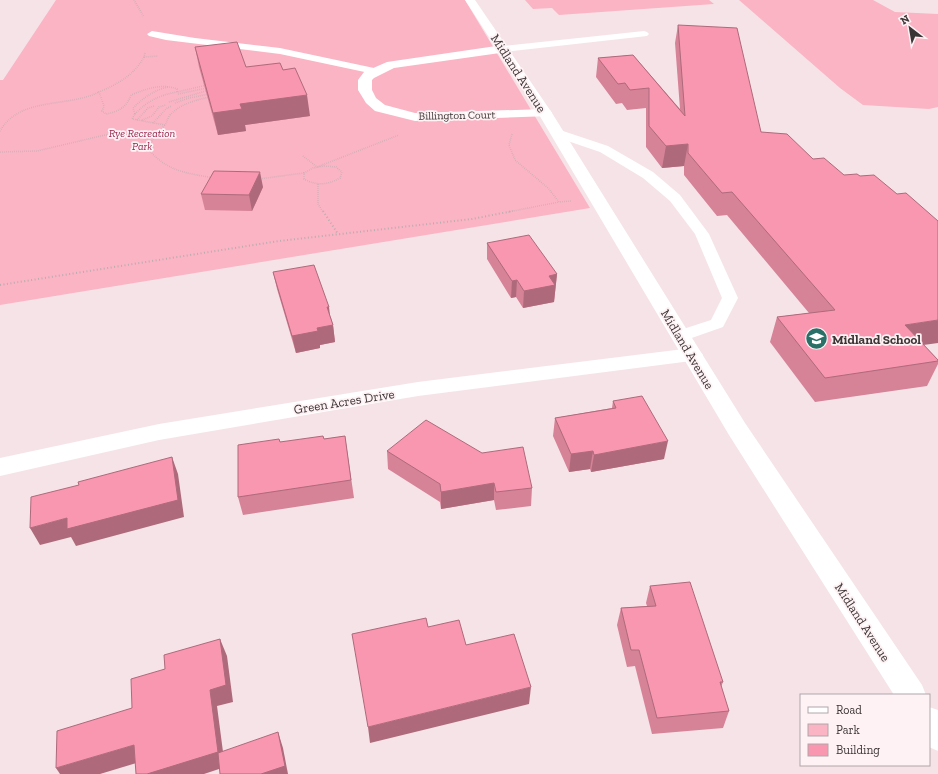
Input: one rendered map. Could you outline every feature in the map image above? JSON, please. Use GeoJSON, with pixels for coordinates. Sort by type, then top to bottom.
{"type":"FeatureCollection","features":[{"type":"Feature","properties":{"kind":"street","name":"Midland Avenue"},"geometry":{"type":"LineString","coordinates":[[470,0],[545,113],[737,429],[911,694]]}},
{"type":"Feature","properties":{"kind":"street"},"geometry":{"type":"LineString","coordinates":[[374,71],[391,65],[418,60],[503,49]]}},
{"type":"Feature","properties":{"kind":"street","name":"Billington Court"},"geometry":{"type":"LineString","coordinates":[[374,71],[365,80],[365,90],[371,100],[380,108],[395,113],[415,117],[545,113]]}},
{"type":"Feature","properties":{"kind":"street","name":"Green Acres Drive"},"geometry":{"type":"LineString","coordinates":[[0,468],[159,432],[418,389],[692,355]]}},
{"type":"Feature","properties":{"kind":"street"},"geometry":{"type":"LineString","coordinates":[[930,723],[938,735]]}},
{"type":"Feature","properties":{"kind":"lane"},"geometry":{"type":"LineString","coordinates":[[152,34],[174,39],[218,42],[284,52],[374,71]]}},
{"type":"Feature","properties":{"kind":"lane"},"geometry":{"type":"LineString","coordinates":[[503,49],[644,34]]}},
{"type":"Feature","properties":{"kind":"lane"},"geometry":{"type":"LineString","coordinates":[[556,133],[604,149],[648,175],[675,198],[702,234],[730,298],[717,323],[680,336]]}},
{"type":"Feature","properties":{"kind":"path"},"geometry":{"type":"LineString","coordinates":[[0,131],[2,125],[17,113],[34,107],[88,97],[118,83],[133,73],[144,57]]}},
{"type":"Feature","properties":{"kind":"path"},"geometry":{"type":"LineString","coordinates":[[165,125],[132,119],[142,106],[154,98],[208,85]]}},
{"type":"Feature","properties":{"kind":"path"},"geometry":{"type":"LineString","coordinates":[[99,92],[104,106],[102,111],[106,114],[121,110],[130,100],[131,95],[156,87],[173,87],[177,89],[177,92]]}},
{"type":"Feature","properties":{"kind":"path"},"geometry":{"type":"LineString","coordinates":[[135,114],[133,108],[141,100],[159,90],[173,87]]}},
{"type":"Feature","properties":{"kind":"path"},"geometry":{"type":"LineString","coordinates":[[169,102],[210,90],[206,88],[196,89],[178,94]]}},
{"type":"Feature","properties":{"kind":"path"},"geometry":{"type":"LineString","coordinates":[[175,104],[202,95],[215,94]]}},
{"type":"Feature","properties":{"kind":"path"},"geometry":{"type":"LineString","coordinates":[[212,97],[193,100],[177,108],[168,117],[165,125],[150,140],[149,150],[156,160],[176,172],[214,178]]}},
{"type":"Feature","properties":{"kind":"path"},"geometry":{"type":"LineString","coordinates":[[142,120],[152,116],[159,107],[166,105]]}},
{"type":"Feature","properties":{"kind":"path"},"geometry":{"type":"LineString","coordinates":[[137,120],[148,108],[154,106]]}},
{"type":"Feature","properties":{"kind":"path"},"geometry":{"type":"LineString","coordinates":[[153,123],[167,108],[172,106]]}},
{"type":"Feature","properties":{"kind":"path"},"geometry":{"type":"LineString","coordinates":[[513,132],[509,145],[515,160],[548,188],[559,202]]}},
{"type":"Feature","properties":{"kind":"path"},"geometry":{"type":"LineString","coordinates":[[0,152],[37,151],[105,135],[126,135],[150,140]]}},
{"type":"Feature","properties":{"kind":"path"},"geometry":{"type":"LineString","coordinates":[[303,156],[316,167]]}},
{"type":"Feature","properties":{"kind":"path"},"geometry":{"type":"LineString","coordinates":[[255,179],[304,173],[316,167],[336,167],[342,172],[340,178],[336,181],[318,184],[307,182],[304,179],[304,173]]}},
{"type":"Feature","properties":{"kind":"path"},"geometry":{"type":"LineString","coordinates":[[318,184],[318,204],[338,234]]}},
{"type":"Feature","properties":{"kind":"path"},"geometry":{"type":"LineString","coordinates":[[0,285],[279,241],[472,219],[559,202],[572,201]]}},
{"type":"Feature","properties":{"kind":"green space","name":"Rye Recreation Park"},"geometry":{"type":"Polygon","coordinates":[[[56,0],[465,0],[590,208],[0,305],[0,80],[3,80],[56,0]]]}},
{"type":"Feature","properties":{"kind":"green space"},"geometry":{"type":"Polygon","coordinates":[[[525,0],[709,0],[714,4],[559,15],[552,8],[533,9],[525,0]]]}},
{"type":"Feature","properties":{"kind":"green space"},"geometry":{"type":"Polygon","coordinates":[[[739,0],[873,0],[895,12],[938,14],[938,107],[929,109],[863,105],[840,88],[739,0]]]}},
{"type":"Feature","properties":{"kind":"building","name":"Midland School"},"geometry":{"type":"Polygon","coordinates":[[[678,25],[737,28],[761,132],[787,134],[813,159],[824,158],[844,175],[874,175],[897,194],[906,193],[938,221],[938,320],[905,325],[938,361],[825,378],[777,317],[835,310],[732,192],[722,193],[688,153],[688,144],[666,146],[649,126],[649,88],[630,90],[625,83],[618,84],[598,58],[633,55],[685,116],[678,25]]]}},
{"type":"Feature","properties":{"kind":"building"},"geometry":{"type":"Polygon","coordinates":[[[237,42],[246,67],[280,63],[283,70],[295,68],[307,95],[240,104],[242,109],[213,113],[195,47],[237,42]]]}},
{"type":"Feature","properties":{"kind":"building"},"geometry":{"type":"Polygon","coordinates":[[[214,171],[260,172],[249,195],[201,194],[214,171]]]}},
{"type":"Feature","properties":{"kind":"building"},"geometry":{"type":"Polygon","coordinates":[[[529,235],[557,274],[549,276],[555,285],[524,291],[517,280],[512,281],[487,243],[529,235]]]}},
{"type":"Feature","properties":{"kind":"building"},"geometry":{"type":"Polygon","coordinates":[[[314,265],[329,307],[327,307],[333,325],[317,328],[318,331],[292,336],[273,272],[314,265]]]}},
{"type":"Feature","properties":{"kind":"building"},"geometry":{"type":"Polygon","coordinates":[[[642,396],[668,441],[594,455],[593,451],[571,454],[555,418],[616,408],[613,401],[642,396]]]}},
{"type":"Feature","properties":{"kind":"building"},"geometry":{"type":"Polygon","coordinates":[[[426,420],[482,453],[523,447],[532,488],[496,492],[494,483],[441,492],[440,484],[387,451],[426,420]]]}},
{"type":"Feature","properties":{"kind":"building"},"geometry":{"type":"Polygon","coordinates":[[[323,436],[324,439],[345,436],[351,480],[238,497],[238,445],[279,439],[280,442],[323,436]]]}},
{"type":"Feature","properties":{"kind":"building"},"geometry":{"type":"Polygon","coordinates":[[[172,457],[178,500],[67,529],[67,518],[30,528],[31,497],[79,485],[78,482],[172,457]]]}},
{"type":"Feature","properties":{"kind":"building"},"geometry":{"type":"Polygon","coordinates":[[[690,582],[723,682],[720,682],[729,711],[657,718],[639,650],[631,650],[621,608],[656,606],[650,586],[690,582]]]}},
{"type":"Feature","properties":{"kind":"building"},"geometry":{"type":"Polygon","coordinates":[[[426,618],[428,627],[459,620],[466,645],[514,634],[531,687],[368,727],[352,634],[426,618]]]}},
{"type":"Feature","properties":{"kind":"building"},"geometry":{"type":"Polygon","coordinates":[[[220,639],[226,685],[210,690],[218,752],[147,774],[136,774],[134,745],[56,768],[57,731],[132,708],[131,679],[165,669],[164,655],[220,639]]]}},
{"type":"Feature","properties":{"kind":"building"},"geometry":{"type":"Polygon","coordinates":[[[278,732],[285,766],[261,774],[220,774],[218,753],[278,732]]]}},
{"type":"Feature","properties":{"kind":"place","name":"Midland School"},"geometry":{"type":"Point","coordinates":[817,339]}}]}
